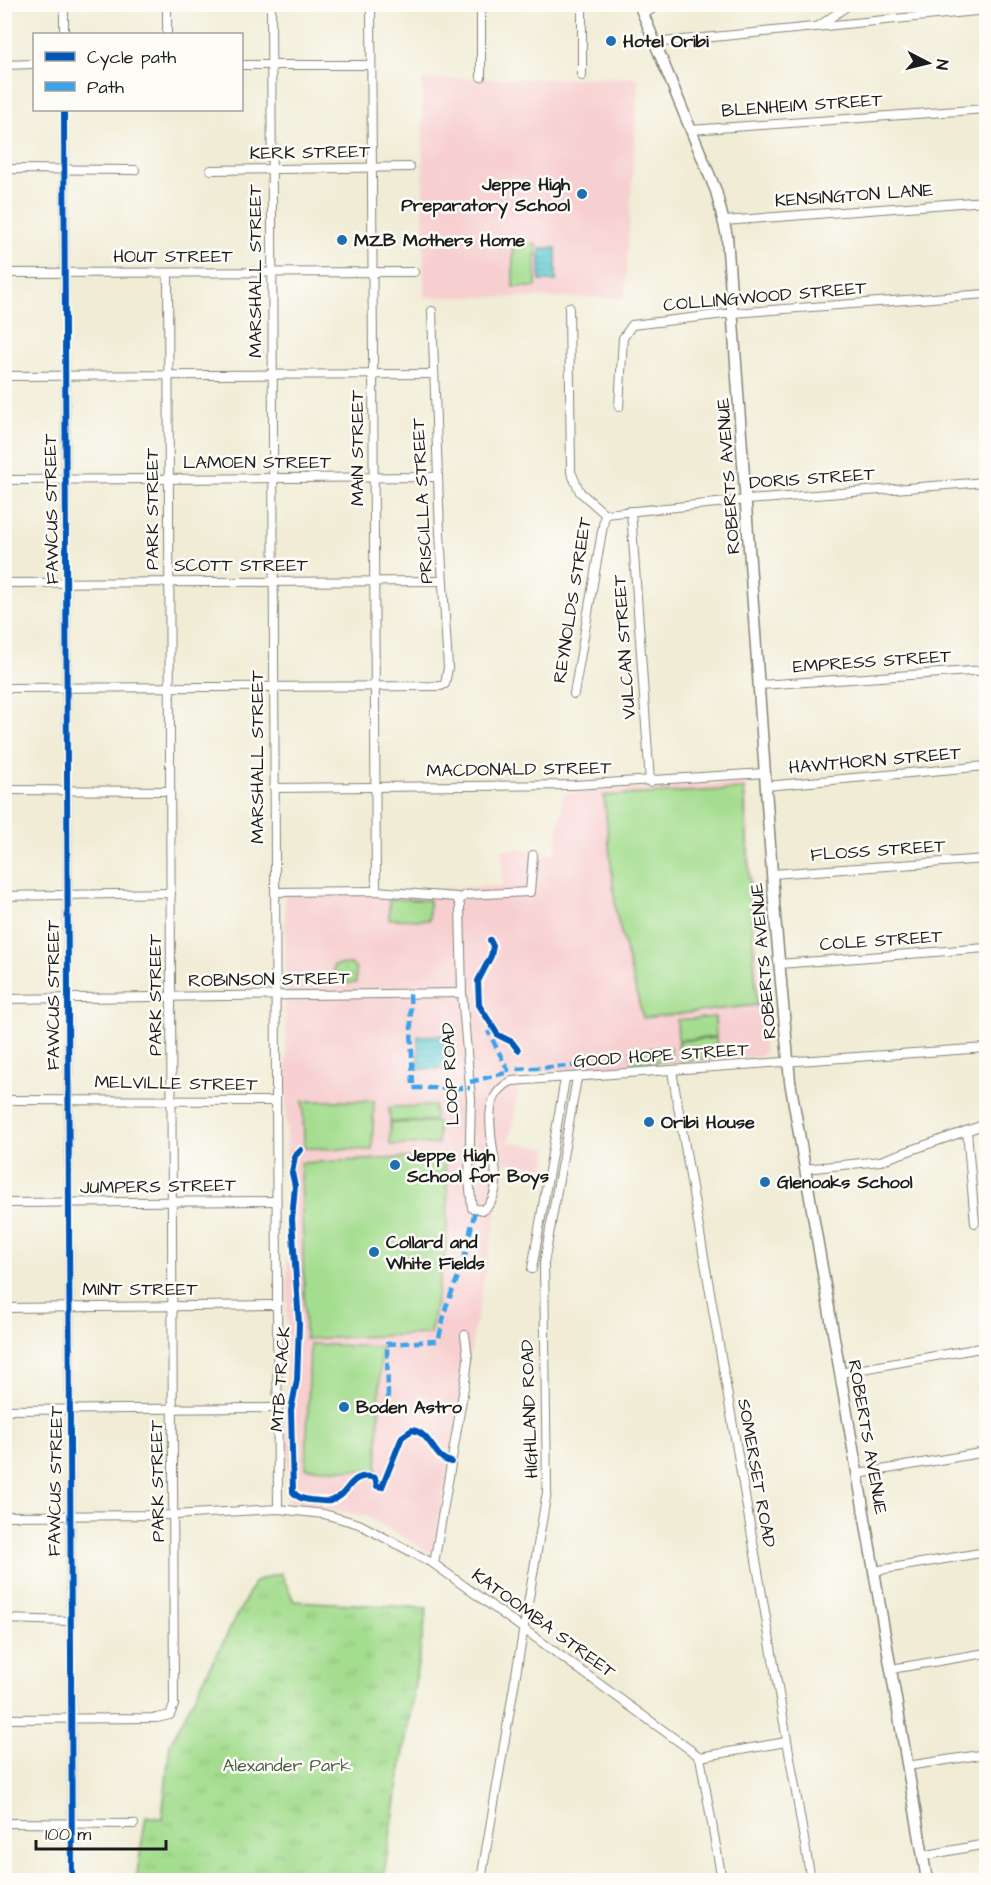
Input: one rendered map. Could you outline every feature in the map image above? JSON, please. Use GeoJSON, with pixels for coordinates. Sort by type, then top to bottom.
{"type":"FeatureCollection","features":[{"type":"Feature","properties":{"kind":"main road","name":"ROBERTS AVENUE"},"geometry":{"type":"LineString","coordinates":[[641,10],[692,130],[724,221],[733,313],[772,874],[788,1062],[927,1881]]}},
{"type":"Feature","properties":{"kind":"street"},"geometry":{"type":"LineString","coordinates":[[64,4],[64,33]]}},
{"type":"Feature","properties":{"kind":"street"},"geometry":{"type":"LineString","coordinates":[[167,4],[167,33]]}},
{"type":"Feature","properties":{"kind":"street","name":"MARSHALL STREET"},"geometry":{"type":"LineString","coordinates":[[271,4],[278,1509]]}},
{"type":"Feature","properties":{"kind":"street","name":"MAIN STREET"},"geometry":{"type":"LineString","coordinates":[[371,4],[372,581],[376,891]]}},
{"type":"Feature","properties":{"kind":"street"},"geometry":{"type":"LineString","coordinates":[[481,4],[481,76]]}},
{"type":"Feature","properties":{"kind":"street"},"geometry":{"type":"LineString","coordinates":[[582,4],[582,76]]}},
{"type":"Feature","properties":{"kind":"street"},"geometry":{"type":"LineString","coordinates":[[641,10],[660,4]]}},
{"type":"Feature","properties":{"kind":"street"},"geometry":{"type":"LineString","coordinates":[[819,26],[850,4]]}},
{"type":"Feature","properties":{"kind":"street"},"geometry":{"type":"LineString","coordinates":[[653,42],[987,10]]}},
{"type":"Feature","properties":{"kind":"street"},"geometry":{"type":"LineString","coordinates":[[4,65],[33,64]]}},
{"type":"Feature","properties":{"kind":"street"},"geometry":{"type":"LineString","coordinates":[[243,65],[371,65]]}},
{"type":"Feature","properties":{"kind":"street","name":"BLENHEIM STREET"},"geometry":{"type":"LineString","coordinates":[[692,130],[987,109]]}},
{"type":"Feature","properties":{"kind":"street","name":"FAWCUS STREET"},"geometry":{"type":"LineString","coordinates":[[64,111],[68,583],[66,790],[72,1881]]}},
{"type":"Feature","properties":{"kind":"street","name":"KERK STREET"},"geometry":{"type":"LineString","coordinates":[[211,170],[410,167]]}},
{"type":"Feature","properties":{"kind":"street"},"geometry":{"type":"LineString","coordinates":[[4,169],[135,170]]}},
{"type":"Feature","properties":{"kind":"street","name":"KENSINGTON LANE"},"geometry":{"type":"LineString","coordinates":[[724,221],[987,201]]}},
{"type":"Feature","properties":{"kind":"street","name":"HOUT STREET"},"geometry":{"type":"LineString","coordinates":[[4,273],[414,272]]}},
{"type":"Feature","properties":{"kind":"street","name":"PARK STREET"},"geometry":{"type":"LineString","coordinates":[[70,1719],[132,1719],[170,1715],[174,1705],[176,1669],[171,1305],[173,1101],[168,273]]}},
{"type":"Feature","properties":{"kind":"street","name":"COLLINGWOOD STREET"},"geometry":{"type":"LineString","coordinates":[[619,407],[623,338],[629,328],[733,313],[987,294]]}},
{"type":"Feature","properties":{"kind":"street","name":"REYNOLDS STREET"},"geometry":{"type":"LineString","coordinates":[[568,307],[571,472],[580,492],[604,514],[574,694]]}},
{"type":"Feature","properties":{"kind":"street","name":"PRISCILLA STREET"},"geometry":{"type":"LineString","coordinates":[[375,687],[441,687],[447,680],[432,311]]}},
{"type":"Feature","properties":{"kind":"street"},"geometry":{"type":"LineString","coordinates":[[4,376],[433,374]]}},
{"type":"Feature","properties":{"kind":"street","name":"LAMOEN STREET"},"geometry":{"type":"LineString","coordinates":[[4,480],[437,477]]}},
{"type":"Feature","properties":{"kind":"street","name":"DORIS STREET"},"geometry":{"type":"LineString","coordinates":[[604,514],[747,500],[987,482]]}},
{"type":"Feature","properties":{"kind":"street","name":"VULCAN STREET"},"geometry":{"type":"LineString","coordinates":[[631,511],[650,782]]}},
{"type":"Feature","properties":{"kind":"street","name":"SCOTT STREET"},"geometry":{"type":"LineString","coordinates":[[4,583],[442,581]]}},
{"type":"Feature","properties":{"kind":"street","name":"EMPRESS STREET"},"geometry":{"type":"LineString","coordinates":[[760,685],[987,670]]}},
{"type":"Feature","properties":{"kind":"street"},"geometry":{"type":"LineString","coordinates":[[4,688],[375,687]]}},
{"type":"Feature","properties":{"kind":"street","name":"HAWTHORN STREET"},"geometry":{"type":"LineString","coordinates":[[766,786],[987,766]]}},
{"type":"Feature","properties":{"kind":"street","name":"MACDONALD STREET"},"geometry":{"type":"LineString","coordinates":[[274,788],[650,782],[765,773]]}},
{"type":"Feature","properties":{"kind":"street"},"geometry":{"type":"LineString","coordinates":[[4,790],[170,791]]}},
{"type":"Feature","properties":{"kind":"street"},"geometry":{"type":"LineString","coordinates":[[276,891],[448,894],[455,895],[459,901],[465,895],[530,892],[533,855]]}},
{"type":"Feature","properties":{"kind":"street","name":"FLOSS STREET"},"geometry":{"type":"LineString","coordinates":[[772,874],[987,859]]}},
{"type":"Feature","properties":{"kind":"street"},"geometry":{"type":"LineString","coordinates":[[4,896],[171,893]]}},
{"type":"Feature","properties":{"kind":"street","name":"LOOP ROAD"},"geometry":{"type":"LineString","coordinates":[[459,901],[462,993],[471,1099],[469,1180],[471,1203],[475,1210],[487,1208],[495,1188],[496,1161],[490,1146],[489,1129],[494,1103],[505,1086],[518,1080]]}},
{"type":"Feature","properties":{"kind":"street","name":"COLE STREET"},"geometry":{"type":"LineString","coordinates":[[779,964],[987,948]]}},
{"type":"Feature","properties":{"kind":"street","name":"ROBINSON STREET"},"geometry":{"type":"LineString","coordinates":[[4,999],[462,993]]}},
{"type":"Feature","properties":{"kind":"street","name":"GOOD HOPE STREET"},"geometry":{"type":"LineString","coordinates":[[518,1080],[565,1079],[987,1048]]}},
{"type":"Feature","properties":{"kind":"street","name":"SOMERSET ROAD"},"geometry":{"type":"LineString","coordinates":[[672,1071],[811,1881]]}},
{"type":"Feature","properties":{"kind":"street","name":"HIGHLAND ROAD"},"geometry":{"type":"LineString","coordinates":[[481,1881],[549,1479],[544,1346],[544,1263],[577,1078]]}},
{"type":"Feature","properties":{"kind":"street"},"geometry":{"type":"LineString","coordinates":[[532,1269],[565,1079]]}},
{"type":"Feature","properties":{"kind":"street","name":"MELVILLE STREET"},"geometry":{"type":"LineString","coordinates":[[4,1100],[275,1101]]}},
{"type":"Feature","properties":{"kind":"street"},"geometry":{"type":"LineString","coordinates":[[805,1169],[880,1161],[987,1124]]}},
{"type":"Feature","properties":{"kind":"street"},"geometry":{"type":"LineString","coordinates":[[968,1131],[975,1223]]}},
{"type":"Feature","properties":{"kind":"street","name":"JUMPERS STREET"},"geometry":{"type":"LineString","coordinates":[[4,1203],[276,1201]]}},
{"type":"Feature","properties":{"kind":"street","name":"MINT STREET"},"geometry":{"type":"LineString","coordinates":[[4,1308],[69,1305],[276,1305]]}},
{"type":"Feature","properties":{"kind":"street"},"geometry":{"type":"LineString","coordinates":[[434,1564],[467,1370],[465,1335]]}},
{"type":"Feature","properties":{"kind":"street"},"geometry":{"type":"LineString","coordinates":[[840,1373],[987,1347]]}},
{"type":"Feature","properties":{"kind":"street"},"geometry":{"type":"LineString","coordinates":[[4,1410],[172,1411],[276,1408]]}},
{"type":"Feature","properties":{"kind":"street"},"geometry":{"type":"LineString","coordinates":[[858,1474],[987,1452]]}},
{"type":"Feature","properties":{"kind":"street","name":"KATOOMBA STREET"},"geometry":{"type":"LineString","coordinates":[[4,1516],[174,1515],[278,1509],[324,1514],[359,1524],[434,1564],[700,1757]]}},
{"type":"Feature","properties":{"kind":"street"},"geometry":{"type":"LineString","coordinates":[[874,1571],[987,1552]]}},
{"type":"Feature","properties":{"kind":"street"},"geometry":{"type":"LineString","coordinates":[[4,1619],[69,1620]]}},
{"type":"Feature","properties":{"kind":"street"},"geometry":{"type":"LineString","coordinates":[[891,1669],[987,1653]]}},
{"type":"Feature","properties":{"kind":"street"},"geometry":{"type":"LineString","coordinates":[[4,1719],[70,1719]]}},
{"type":"Feature","properties":{"kind":"street"},"geometry":{"type":"LineString","coordinates":[[722,1881],[700,1757],[786,1742]]}},
{"type":"Feature","properties":{"kind":"street"},"geometry":{"type":"LineString","coordinates":[[907,1766],[987,1754]]}},
{"type":"Feature","properties":{"kind":"street"},"geometry":{"type":"LineString","coordinates":[[4,1823],[134,1824]]}},
{"type":"Feature","properties":{"kind":"street"},"geometry":{"type":"LineString","coordinates":[[922,1856],[987,1844]]}},
{"type":"Feature","properties":{"kind":"shaded area"},"geometry":{"type":"Polygon","coordinates":[[[638,78],[625,298],[424,297],[422,79],[638,78]]]}},
{"type":"Feature","properties":{"kind":"shaded area","name":"Jeppe High School for Boys"},"geometry":{"type":"Polygon","coordinates":[[[746,782],[764,1052],[760,1057],[522,1073],[509,1142],[549,1148],[545,1168],[506,1162],[432,1554],[367,1516],[288,1502],[285,891],[391,891],[503,886],[502,850],[527,849],[555,854],[564,793],[746,782]]]}},
{"type":"Feature","properties":{"kind":"green space"},"geometry":{"type":"Polygon","coordinates":[[[513,244],[536,244],[536,287],[513,287],[513,244]]]}},
{"type":"Feature","properties":{"kind":"green space"},"geometry":{"type":"Polygon","coordinates":[[[744,789],[757,1005],[643,1018],[616,913],[604,796],[744,789]]]}},
{"type":"Feature","properties":{"kind":"green space"},"geometry":{"type":"Polygon","coordinates":[[[389,899],[429,900],[429,920],[389,919],[389,899]]]}},
{"type":"Feature","properties":{"kind":"green space"},"geometry":{"type":"Polygon","coordinates":[[[351,964],[356,969],[356,983],[333,984],[334,965],[351,964]]]}},
{"type":"Feature","properties":{"kind":"green space"},"geometry":{"type":"Polygon","coordinates":[[[715,1017],[716,1037],[678,1040],[677,1020],[715,1017]]]}},
{"type":"Feature","properties":{"kind":"green space"},"geometry":{"type":"Polygon","coordinates":[[[716,1038],[718,1058],[679,1060],[678,1041],[716,1038]]]}},
{"type":"Feature","properties":{"kind":"green space"},"geometry":{"type":"Polygon","coordinates":[[[670,1047],[671,1060],[632,1064],[631,1050],[670,1047]]]}},
{"type":"Feature","properties":{"kind":"green space"},"geometry":{"type":"Polygon","coordinates":[[[303,1101],[374,1101],[372,1150],[304,1148],[303,1101]]]}},
{"type":"Feature","properties":{"kind":"green space"},"geometry":{"type":"Polygon","coordinates":[[[434,1106],[435,1120],[390,1122],[389,1107],[434,1106]]]}},
{"type":"Feature","properties":{"kind":"green space"},"geometry":{"type":"Polygon","coordinates":[[[438,1122],[438,1144],[390,1145],[390,1123],[438,1122]]]}},
{"type":"Feature","properties":{"kind":"green space","name":"Collard and White Fields"},"geometry":{"type":"Polygon","coordinates":[[[444,1156],[448,1199],[446,1246],[430,1334],[305,1339],[301,1163],[444,1156]]]}},
{"type":"Feature","properties":{"kind":"green space","name":"Boden Astro"},"geometry":{"type":"Polygon","coordinates":[[[310,1344],[381,1347],[377,1471],[306,1468],[310,1344]]]}},
{"type":"Feature","properties":{"kind":"green space","name":"Alexander Park"},"geometry":{"type":"Polygon","coordinates":[[[281,1573],[294,1601],[427,1608],[383,1880],[136,1880],[146,1816],[162,1819],[170,1744],[255,1581],[281,1573]]]}},
{"type":"Feature","properties":{"kind":"water"},"geometry":{"type":"Polygon","coordinates":[[[540,248],[556,248],[556,281],[540,281],[540,248]]]}},
{"type":"Feature","properties":{"kind":"water"},"geometry":{"type":"Polygon","coordinates":[[[451,1035],[452,1068],[419,1069],[418,1036],[451,1035]]]}},
{"type":"Feature","properties":{"kind":"marked path"},"geometry":{"type":"LineString","coordinates":[[410,994],[413,1088],[470,1088]]}},
{"type":"Feature","properties":{"kind":"marked path"},"geometry":{"type":"LineString","coordinates":[[470,1082],[509,1072],[488,1031]]}},
{"type":"Feature","properties":{"kind":"marked path"},"geometry":{"type":"LineString","coordinates":[[517,1069],[587,1065],[590,1058]]}},
{"type":"Feature","properties":{"kind":"marked path"},"geometry":{"type":"LineString","coordinates":[[388,1398],[387,1344],[436,1341],[439,1338],[446,1307],[463,1264],[475,1210]]}},
{"type":"Feature","properties":{"kind":"cycle path"},"geometry":{"type":"LineString","coordinates":[[64,111],[72,1880]]}},
{"type":"Feature","properties":{"kind":"cycle path"},"geometry":{"type":"LineString","coordinates":[[490,940],[493,946],[491,956],[478,981],[479,1005],[498,1035],[512,1042],[518,1050]]}},
{"type":"Feature","properties":{"kind":"cycle path","name":"MTB TRACK"},"geometry":{"type":"LineString","coordinates":[[301,1150],[295,1156],[292,1173],[295,1186],[292,1219],[299,1324],[297,1380],[291,1410],[293,1492],[305,1499],[330,1501],[337,1499],[359,1478],[375,1478],[377,1486],[382,1487],[402,1437],[412,1430],[424,1436],[440,1456],[451,1462]]}},
{"type":"Feature","properties":{"kind":"place","name":"Hotel Oribi"},"geometry":{"type":"Point","coordinates":[611,41]}},
{"type":"Feature","properties":{"kind":"place","name":"Jeppe High Preparatory School"},"geometry":{"type":"Point","coordinates":[582,194]}},
{"type":"Feature","properties":{"kind":"place","name":"MZB Mothers Home"},"geometry":{"type":"Point","coordinates":[342,240]}},
{"type":"Feature","properties":{"kind":"place","name":"Oribi House"},"geometry":{"type":"Point","coordinates":[649,1122]}},
{"type":"Feature","properties":{"kind":"place","name":"Jeppe High School for Boys"},"geometry":{"type":"Point","coordinates":[395,1165]}},
{"type":"Feature","properties":{"kind":"place","name":"Glenoaks School"},"geometry":{"type":"Point","coordinates":[765,1182]}},
{"type":"Feature","properties":{"kind":"place","name":"Collard and White Fields"},"geometry":{"type":"Point","coordinates":[374,1252]}},
{"type":"Feature","properties":{"kind":"place","name":"Boden Astro"},"geometry":{"type":"Point","coordinates":[344,1407]}}]}
